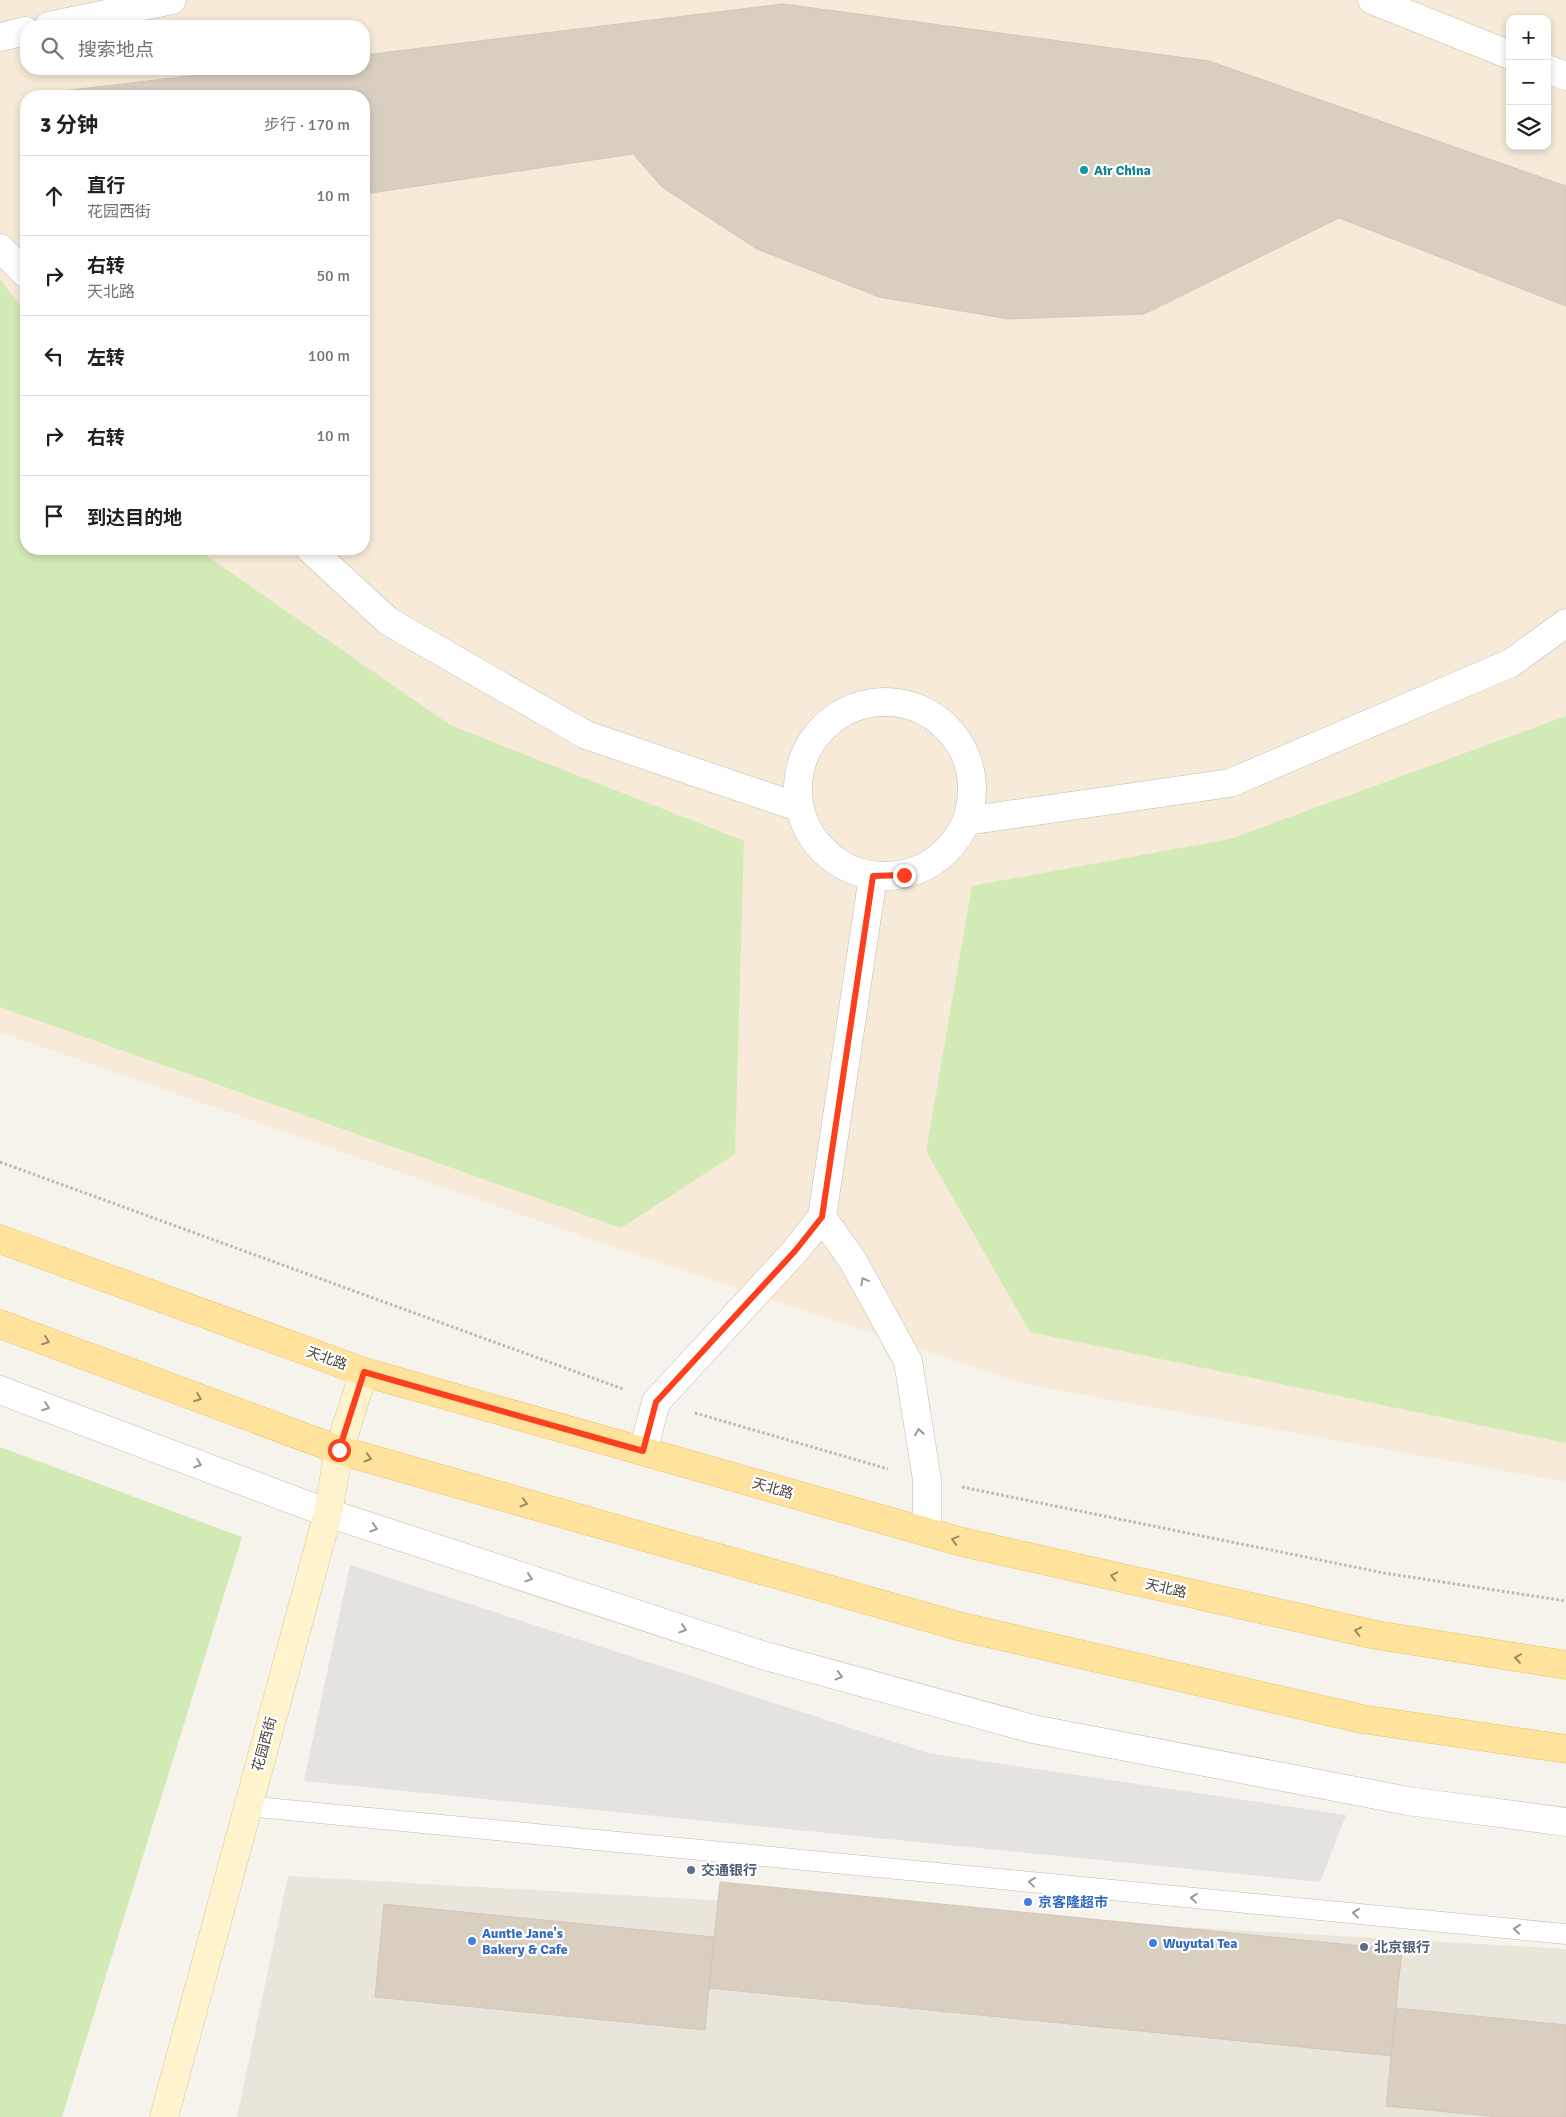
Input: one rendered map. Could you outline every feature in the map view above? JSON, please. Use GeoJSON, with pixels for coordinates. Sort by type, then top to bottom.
{"type":"FeatureCollection","features":[{"type":"Feature","properties":{"kind":"main road","name":"天北路"},"geometry":{"type":"LineString","coordinates":[[0,1239],[364,1372],[962,1542],[1376,1635],[1566,1665]]}},
{"type":"Feature","properties":{"kind":"main road"},"geometry":{"type":"LineString","coordinates":[[0,1324],[339,1450],[958,1626],[1362,1719],[1566,1749]]}},
{"type":"Feature","properties":{"kind":"street"},"geometry":{"type":"LineString","coordinates":[[77,20],[172,0]]}},
{"type":"Feature","properties":{"kind":"street"},"geometry":{"type":"LineString","coordinates":[[1372,0],[1506,53]]}},
{"type":"Feature","properties":{"kind":"street"},"geometry":{"type":"LineString","coordinates":[[0,37],[20,32]]}},
{"type":"Feature","properties":{"kind":"street"},"geometry":{"type":"LineString","coordinates":[[1551,70],[1566,76]]}},
{"type":"Feature","properties":{"kind":"street"},"geometry":{"type":"LineString","coordinates":[[0,248],[20,268]]}},
{"type":"Feature","properties":{"kind":"street"},"geometry":{"type":"LineString","coordinates":[[316,555],[388,621],[586,735],[798,807]]}},
{"type":"Feature","properties":{"kind":"street"},"geometry":{"type":"LineString","coordinates":[[966,821],[1230,783],[1511,663],[1566,623]]}},
{"type":"Feature","properties":{"kind":"street"},"geometry":{"type":"LineString","coordinates":[[870,702],[900,702],[917,706],[943,722],[967,757],[973,786],[969,817],[966,821],[955,842],[933,863],[904,875],[873,876],[858,873],[830,858],[805,828],[798,807],[797,776],[811,739],[840,713],[870,702]]}},
{"type":"Feature","properties":{"kind":"street"},"geometry":{"type":"LineString","coordinates":[[643,1451],[656,1402],[788,1258],[822,1217],[873,876]]}},
{"type":"Feature","properties":{"kind":"street"},"geometry":{"type":"LineString","coordinates":[[822,1217],[853,1261],[908,1361],[927,1480],[927,1532]]}},
{"type":"Feature","properties":{"kind":"street","name":"花园西街"},"geometry":{"type":"LineString","coordinates":[[164,2117],[328,1512],[339,1450],[364,1372]]}},
{"type":"Feature","properties":{"kind":"street"},"geometry":{"type":"LineString","coordinates":[[0,1390],[328,1512],[762,1655],[1033,1729],[1408,1801],[1566,1822]]}},
{"type":"Feature","properties":{"kind":"lane"},"geometry":{"type":"LineString","coordinates":[[248,1806],[1566,1934]]}},
{"type":"Feature","properties":{"kind":"path"},"geometry":{"type":"LineString","coordinates":[[0,1162],[656,1402],[927,1480],[1384,1573],[1566,1601]]}},
{"type":"Feature","properties":{"kind":"shaded area"},"geometry":{"type":"Polygon","coordinates":[[[0,0],[1566,0],[1566,1482],[1029,1385],[639,1256],[0,1032],[0,0]]]}},
{"type":"Feature","properties":{"kind":"shaded area"},"geometry":{"type":"Polygon","coordinates":[[[350,1565],[928,1753],[1346,1815],[1320,1882],[304,1781],[350,1565]]]}},
{"type":"Feature","properties":{"kind":"shaded area"},"geometry":{"type":"Polygon","coordinates":[[[288,1876],[1566,1949],[1566,2117],[237,2117],[288,1876]]]}},
{"type":"Feature","properties":{"kind":"green space"},"geometry":{"type":"Polygon","coordinates":[[[0,279],[20,306],[20,555],[206,555],[450,725],[744,841],[735,1154],[621,1228],[0,1007],[0,279]]]}},
{"type":"Feature","properties":{"kind":"green space"},"geometry":{"type":"Polygon","coordinates":[[[1566,716],[1566,1443],[1030,1332],[926,1151],[972,886],[1230,839],[1566,716]]]}},
{"type":"Feature","properties":{"kind":"green space"},"geometry":{"type":"Polygon","coordinates":[[[0,1447],[242,1537],[62,2117],[0,2117],[0,1447]]]}},
{"type":"Feature","properties":{"kind":"building","name":"Air China"},"geometry":{"type":"Polygon","coordinates":[[[783,4],[1209,61],[1566,186],[1566,306],[1339,218],[1144,314],[1009,319],[879,297],[757,249],[662,187],[633,154],[370,193],[370,90],[71,90],[198,75],[370,75],[370,54],[783,4]]]}},
{"type":"Feature","properties":{"kind":"building"},"geometry":{"type":"Polygon","coordinates":[[[720,1882],[1402,1950],[1391,2056],[709,1988],[720,1882]]]}},
{"type":"Feature","properties":{"kind":"building"},"geometry":{"type":"Polygon","coordinates":[[[384,1904],[714,1937],[705,2030],[375,1997],[384,1904]]]}},
{"type":"Feature","properties":{"kind":"building"},"geometry":{"type":"Polygon","coordinates":[[[1396,2008],[1566,2025],[1566,2117],[1498,2117],[1386,2106],[1396,2008]]]}},
{"type":"Feature","properties":{"kind":"place","name":"Air China"},"geometry":{"type":"Point","coordinates":[1084,170]}},
{"type":"Feature","properties":{"kind":"place","name":"交通银行"},"geometry":{"type":"Point","coordinates":[691,1870]}},
{"type":"Feature","properties":{"kind":"place","name":"京客隆超市"},"geometry":{"type":"Point","coordinates":[1028,1902]}},
{"type":"Feature","properties":{"kind":"place","name":"Auntie Jane's Bakery & Cafe"},"geometry":{"type":"Point","coordinates":[472,1941]}},
{"type":"Feature","properties":{"kind":"place","name":"Wuyutai Tea"},"geometry":{"type":"Point","coordinates":[1153,1943]}},
{"type":"Feature","properties":{"kind":"place","name":"北京银行"},"geometry":{"type":"Point","coordinates":[1364,1947]}},
{"type":"Feature","properties":{"kind":"route"},"geometry":{"type":"LineString","coordinates":[[339,1450],[364,1372],[643,1451],[656,1402],[795,1251],[822,1217],[873,876],[904,875]]}}]}
